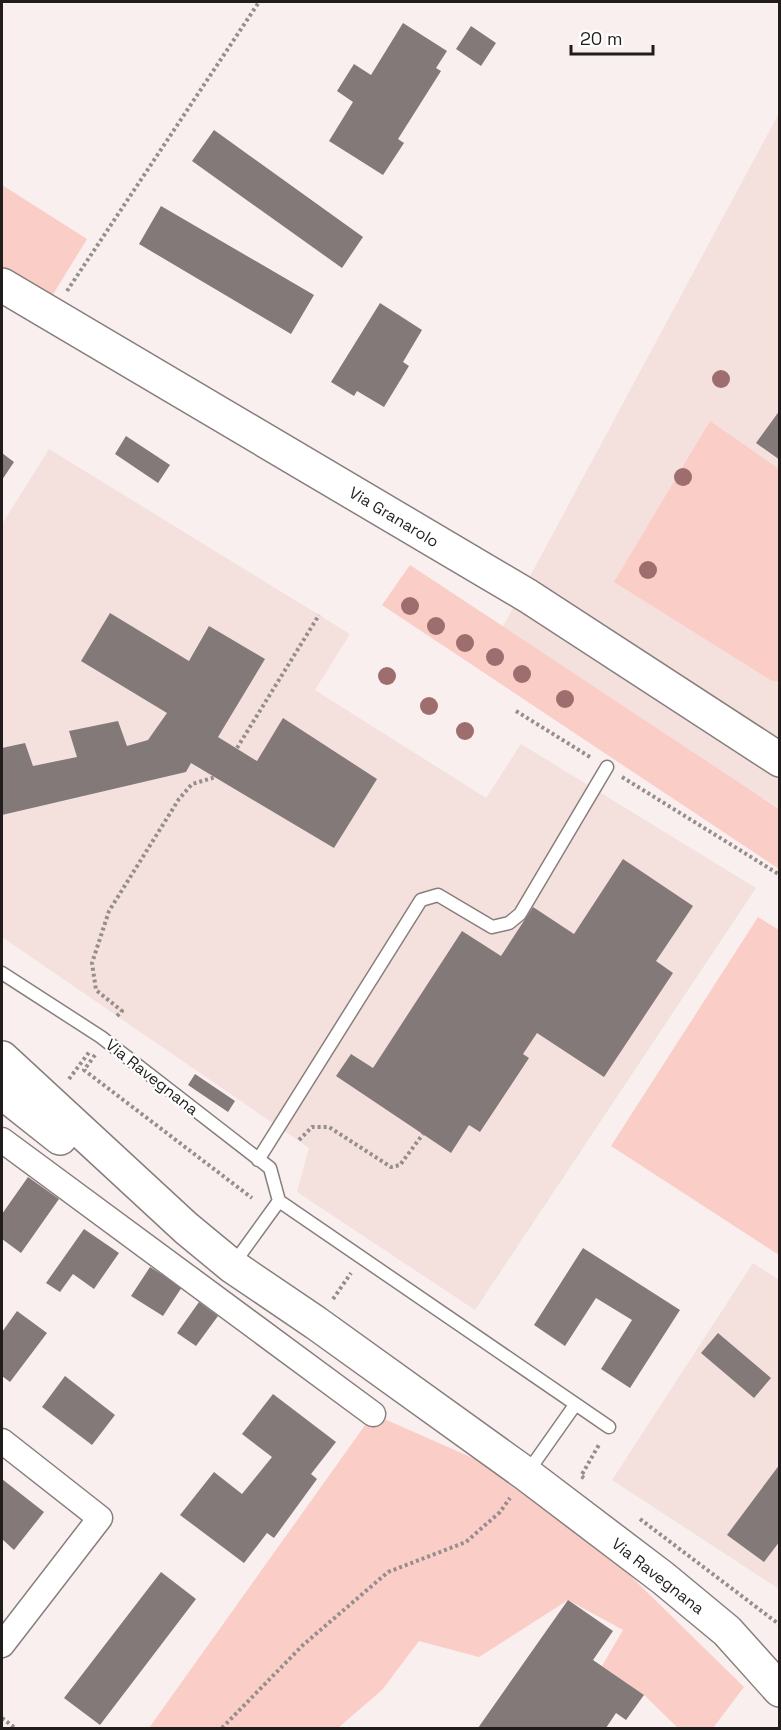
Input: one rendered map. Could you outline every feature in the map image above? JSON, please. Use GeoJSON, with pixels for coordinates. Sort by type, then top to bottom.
{"type":"FeatureCollection","features":[{"type":"Feature","properties":{"kind":"main road","name":"Via Granarolo"},"geometry":{"type":"LineString","coordinates":[[2,285],[528,596],[780,760]]}},
{"type":"Feature","properties":{"kind":"main road","name":"Via Ravegnana"},"geometry":{"type":"LineString","coordinates":[[2,1058],[186,1228]]}},
{"type":"Feature","properties":{"kind":"main road","name":"Via Ravegnana"},"geometry":{"type":"LineString","coordinates":[[2,1092],[186,1228],[232,1266],[316,1323],[526,1474],[663,1578],[727,1631],[780,1690]]}},
{"type":"Feature","properties":{"kind":"street"},"geometry":{"type":"LineString","coordinates":[[10,1147],[373,1414]]}},
{"type":"Feature","properties":{"kind":"street"},"geometry":{"type":"LineString","coordinates":[[211,1294],[232,1266]]}},
{"type":"Feature","properties":{"kind":"street"},"geometry":{"type":"LineString","coordinates":[[2,1441],[100,1518],[2,1645]]}},
{"type":"Feature","properties":{"kind":"lane"},"geometry":{"type":"LineString","coordinates":[[258,1160],[421,900],[438,895],[492,927],[509,923],[520,914],[607,767]]}},
{"type":"Feature","properties":{"kind":"lane","name":"Via Ravegnana"},"geometry":{"type":"LineString","coordinates":[[2,973],[101,1036],[270,1168],[279,1201]]}},
{"type":"Feature","properties":{"kind":"lane"},"geometry":{"type":"LineString","coordinates":[[232,1266],[279,1201],[609,1427]]}},
{"type":"Feature","properties":{"kind":"lane"},"geometry":{"type":"LineString","coordinates":[[526,1474],[575,1405]]}},
{"type":"Feature","properties":{"kind":"path"},"geometry":{"type":"LineString","coordinates":[[64,297],[259,2]]}},
{"type":"Feature","properties":{"kind":"path"},"geometry":{"type":"LineString","coordinates":[[237,748],[319,615]]}},
{"type":"Feature","properties":{"kind":"path"},"geometry":{"type":"LineString","coordinates":[[516,711],[780,875]]}},
{"type":"Feature","properties":{"kind":"path"},"geometry":{"type":"LineString","coordinates":[[117,1016],[122,1011],[96,990],[92,963],[109,911],[179,799],[192,784],[216,777]]}},
{"type":"Feature","properties":{"kind":"path"},"geometry":{"type":"LineString","coordinates":[[66,1084],[92,1048]]}},
{"type":"Feature","properties":{"kind":"path"},"geometry":{"type":"LineString","coordinates":[[99,1050],[84,1070],[252,1198]]}},
{"type":"Feature","properties":{"kind":"path"},"geometry":{"type":"LineString","coordinates":[[298,1140],[312,1126],[329,1127],[391,1167],[400,1165],[423,1134]]}},
{"type":"Feature","properties":{"kind":"path"},"geometry":{"type":"LineString","coordinates":[[333,1299],[353,1270]]}},
{"type":"Feature","properties":{"kind":"path"},"geometry":{"type":"LineString","coordinates":[[591,1483],[581,1476],[609,1427]]}},
{"type":"Feature","properties":{"kind":"path"},"geometry":{"type":"LineString","coordinates":[[222,1728],[303,1645],[388,1572],[466,1542],[500,1512],[526,1474]]}},
{"type":"Feature","properties":{"kind":"path"},"geometry":{"type":"LineString","coordinates":[[637,1517],[780,1625]]}},
{"type":"Feature","properties":{"kind":"path"},"geometry":{"type":"LineString","coordinates":[[2,1718],[15,1728]]}},
{"type":"Feature","properties":{"kind":"shaded area"},"geometry":{"type":"Polygon","coordinates":[[[779,113],[779,808],[499,634],[779,113]]]}},
{"type":"Feature","properties":{"kind":"shaded area"},"geometry":{"type":"Polygon","coordinates":[[[2,185],[87,239],[49,301],[2,272],[2,185]]]}},
{"type":"Feature","properties":{"kind":"shaded area"},"geometry":{"type":"Polygon","coordinates":[[[710,421],[779,469],[779,681],[772,681],[614,582],[710,421]]]}},
{"type":"Feature","properties":{"kind":"shaded area"},"geometry":{"type":"Polygon","coordinates":[[[49,449],[350,634],[315,690],[486,798],[521,744],[756,888],[475,1310],[297,1192],[309,1148],[2,937],[2,524],[49,449]]]}},
{"type":"Feature","properties":{"kind":"shaded area"},"geometry":{"type":"Polygon","coordinates":[[[410,565],[779,809],[779,869],[382,605],[410,565]]]}},
{"type":"Feature","properties":{"kind":"shaded area"},"geometry":{"type":"Polygon","coordinates":[[[758,917],[779,930],[779,1255],[611,1146],[758,917]]]}},
{"type":"Feature","properties":{"kind":"shaded area"},"geometry":{"type":"Polygon","coordinates":[[[753,1263],[779,1280],[779,1589],[612,1480],[753,1263]]]}},
{"type":"Feature","properties":{"kind":"shaded area"},"geometry":{"type":"Polygon","coordinates":[[[373,1414],[500,1470],[605,1551],[744,1687],[713,1728],[678,1728],[644,1695],[602,1666],[623,1630],[568,1600],[479,1657],[419,1641],[382,1690],[338,1728],[149,1728],[373,1414]]]}},
{"type":"Feature","properties":{"kind":"building"},"geometry":{"type":"Polygon","coordinates":[[[403,23],[447,51],[436,68],[441,71],[398,139],[404,143],[383,175],[329,141],[353,102],[337,91],[354,64],[371,75],[403,23]]]}},
{"type":"Feature","properties":{"kind":"building"},"geometry":{"type":"Polygon","coordinates":[[[471,26],[496,43],[481,66],[456,49],[471,26]]]}},
{"type":"Feature","properties":{"kind":"building"},"geometry":{"type":"Polygon","coordinates":[[[214,130],[363,237],[342,268],[192,161],[214,130]]]}},
{"type":"Feature","properties":{"kind":"building"},"geometry":{"type":"Polygon","coordinates":[[[161,206],[314,295],[291,334],[139,244],[161,206]]]}},
{"type":"Feature","properties":{"kind":"building"},"geometry":{"type":"Polygon","coordinates":[[[380,303],[422,330],[403,362],[409,366],[384,407],[357,391],[354,396],[331,382],[380,303]]]}},
{"type":"Feature","properties":{"kind":"building"},"geometry":{"type":"Polygon","coordinates":[[[780,410],[780,460],[756,443],[780,410]]]}},
{"type":"Feature","properties":{"kind":"building"},"geometry":{"type":"Polygon","coordinates":[[[126,436],[170,465],[158,483],[115,454],[126,436]]]}},
{"type":"Feature","properties":{"kind":"building"},"geometry":{"type":"Polygon","coordinates":[[[2,453],[14,462],[2,480],[2,453]]]}},
{"type":"Feature","properties":{"kind":"building"},"geometry":{"type":"Polygon","coordinates":[[[110,613],[189,661],[209,626],[265,659],[218,737],[257,761],[283,718],[377,779],[334,848],[191,763],[186,772],[2,815],[2,748],[25,743],[33,766],[77,757],[69,731],[118,721],[127,746],[148,740],[167,713],[81,661],[110,613]]]}},
{"type":"Feature","properties":{"kind":"building"},"geometry":{"type":"Polygon","coordinates":[[[623,859],[693,906],[656,961],[673,973],[604,1077],[537,1033],[523,1054],[529,1058],[480,1132],[469,1125],[451,1153],[336,1076],[351,1054],[373,1068],[462,931],[501,956],[533,907],[574,934],[623,859]]]}},
{"type":"Feature","properties":{"kind":"building"},"geometry":{"type":"Polygon","coordinates":[[[195,1074],[235,1101],[228,1112],[188,1085],[195,1074]]]}},
{"type":"Feature","properties":{"kind":"building"},"geometry":{"type":"Polygon","coordinates":[[[28,1177],[59,1199],[21,1253],[2,1239],[2,1214],[28,1177]]]}},
{"type":"Feature","properties":{"kind":"building"},"geometry":{"type":"Polygon","coordinates":[[[84,1229],[119,1253],[94,1289],[73,1274],[60,1292],[46,1283],[84,1229]]]}},
{"type":"Feature","properties":{"kind":"building"},"geometry":{"type":"Polygon","coordinates":[[[583,1248],[680,1310],[630,1388],[601,1369],[632,1320],[596,1298],[565,1346],[534,1325],[583,1248]]]}},
{"type":"Feature","properties":{"kind":"building"},"geometry":{"type":"Polygon","coordinates":[[[150,1267],[182,1287],[163,1316],[131,1296],[150,1267]]]}},
{"type":"Feature","properties":{"kind":"building"},"geometry":{"type":"Polygon","coordinates":[[[199,1302],[218,1316],[196,1346],[177,1333],[199,1302]]]}},
{"type":"Feature","properties":{"kind":"building"},"geometry":{"type":"Polygon","coordinates":[[[17,1311],[47,1333],[10,1382],[2,1376],[2,1332],[17,1311]]]}},
{"type":"Feature","properties":{"kind":"building"},"geometry":{"type":"Polygon","coordinates":[[[718,1333],[771,1378],[754,1398],[701,1353],[718,1333]]]}},
{"type":"Feature","properties":{"kind":"building"},"geometry":{"type":"Polygon","coordinates":[[[65,1376],[115,1415],[92,1445],[42,1407],[65,1376]]]}},
{"type":"Feature","properties":{"kind":"building"},"geometry":{"type":"Polygon","coordinates":[[[273,1394],[336,1442],[311,1474],[317,1479],[274,1538],[267,1533],[244,1563],[180,1515],[214,1472],[242,1494],[272,1457],[242,1434],[273,1394]]]}},
{"type":"Feature","properties":{"kind":"building"},"geometry":{"type":"Polygon","coordinates":[[[780,1464],[780,1541],[764,1562],[727,1535],[780,1464]]]}},
{"type":"Feature","properties":{"kind":"building"},"geometry":{"type":"Polygon","coordinates":[[[2,1479],[44,1512],[14,1550],[2,1539],[2,1479]]]}},
{"type":"Feature","properties":{"kind":"building"},"geometry":{"type":"Polygon","coordinates":[[[161,1572],[196,1599],[100,1725],[64,1698],[161,1572]]]}},
{"type":"Feature","properties":{"kind":"building"},"geometry":{"type":"Polygon","coordinates":[[[568,1600],[613,1631],[593,1660],[644,1695],[626,1720],[616,1713],[606,1728],[478,1728],[568,1600]]]}}]}
